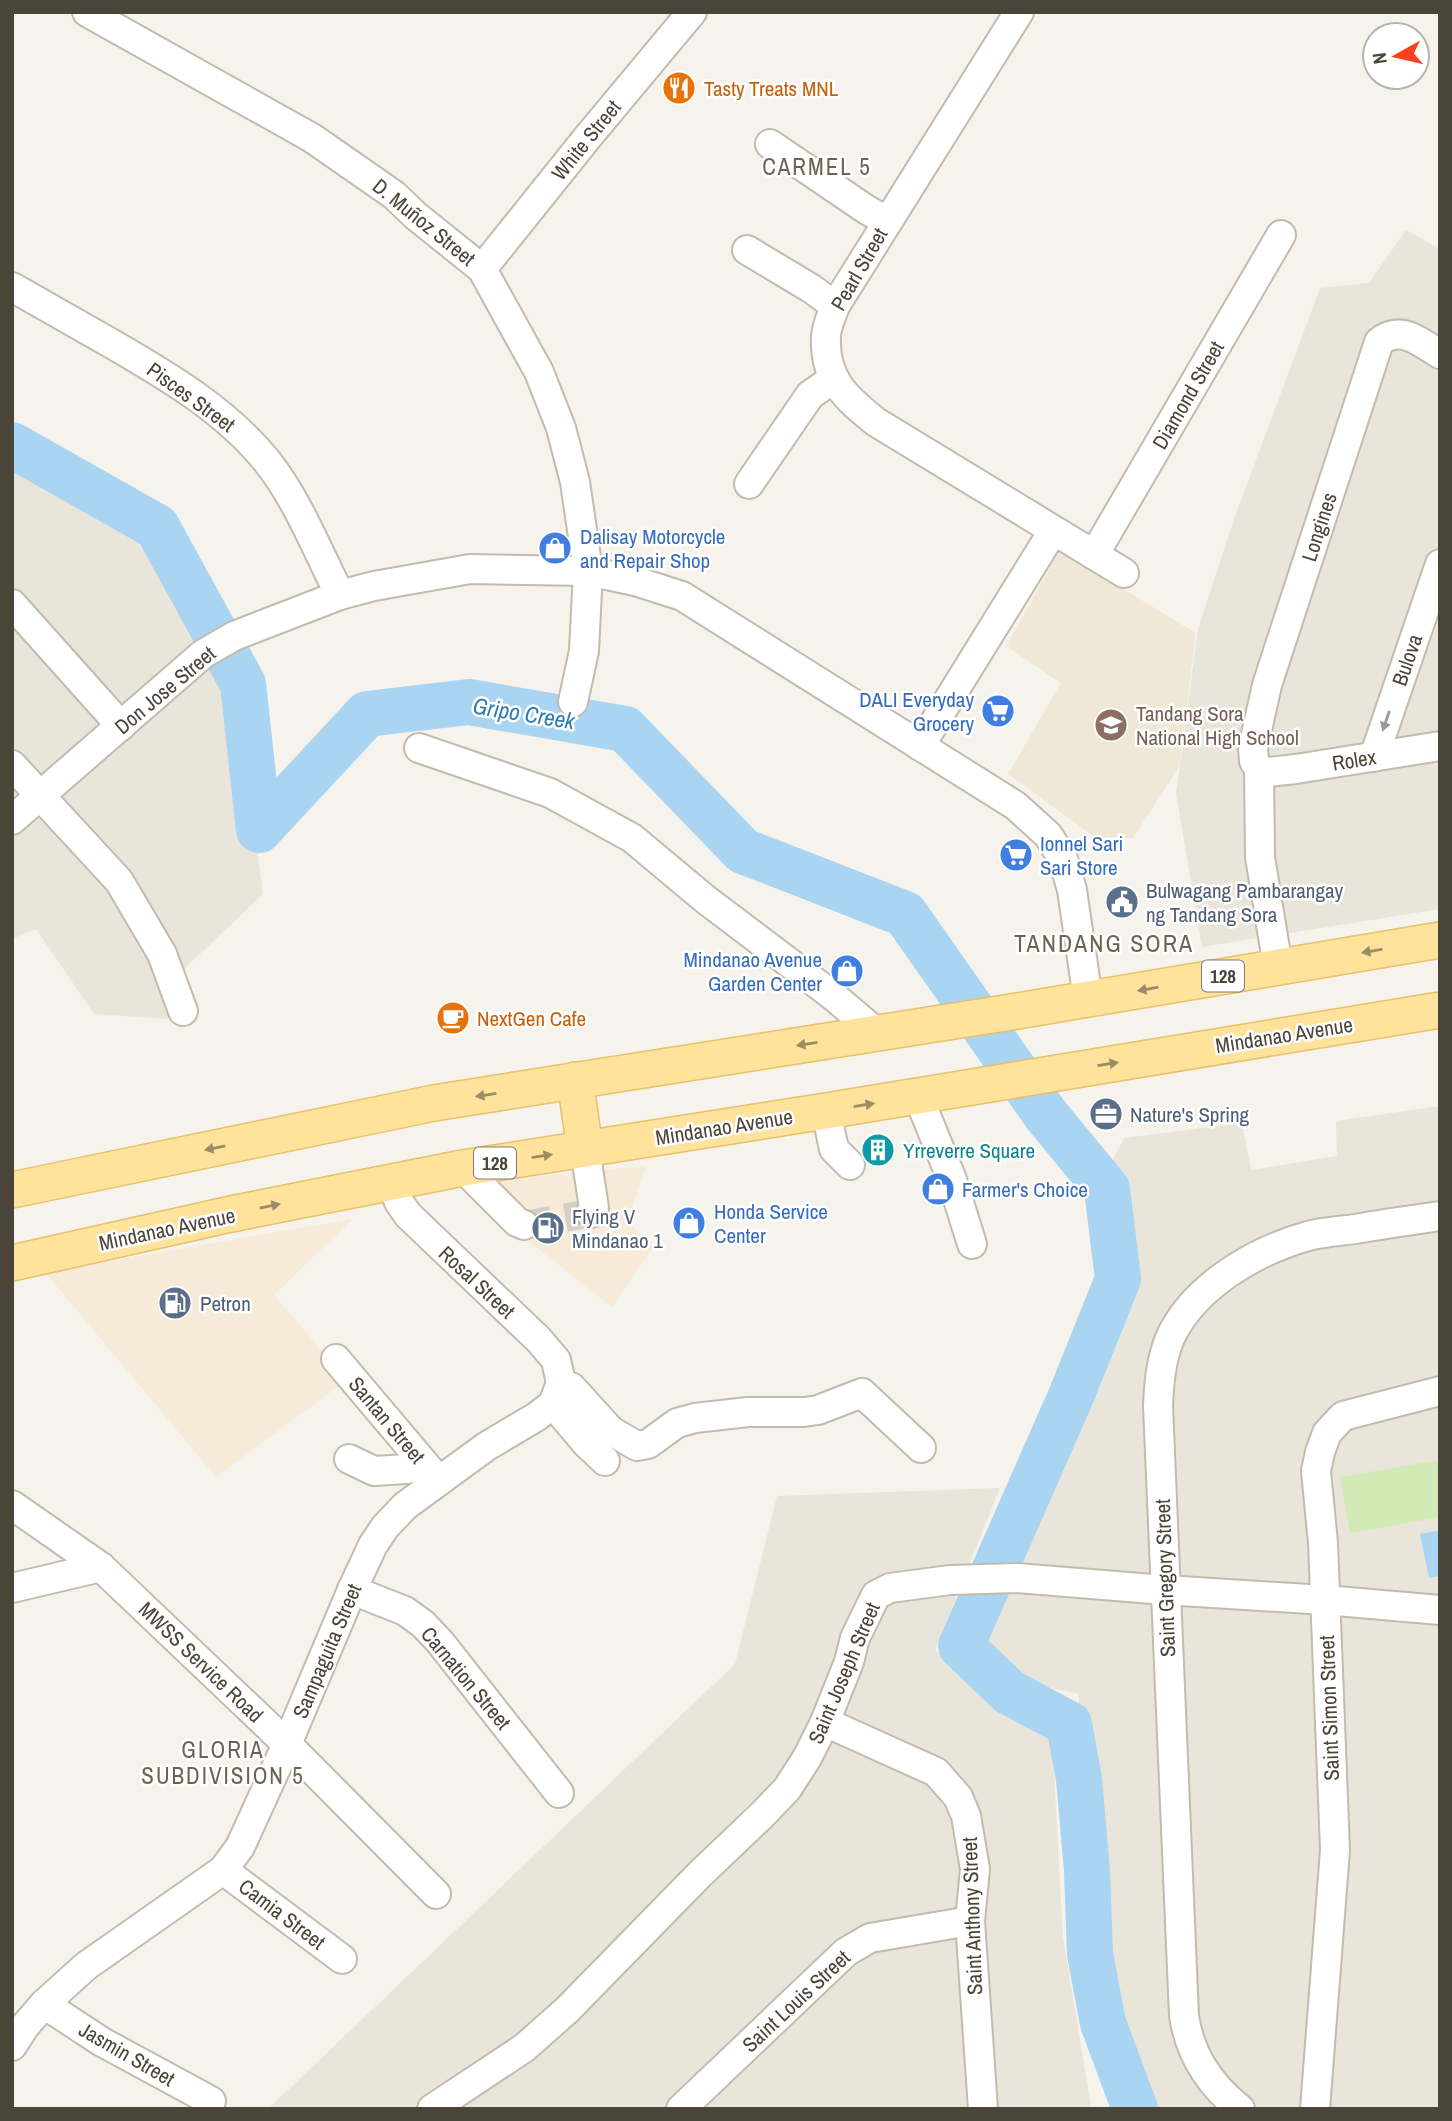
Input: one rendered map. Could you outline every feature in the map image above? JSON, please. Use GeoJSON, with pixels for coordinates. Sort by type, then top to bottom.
{"type":"FeatureCollection","features":[{"type":"Feature","properties":{"kind":"main road","name":"128"},"geometry":{"type":"LineString","coordinates":[[12,1190],[434,1103],[1005,1013],[1440,940]]}},
{"type":"Feature","properties":{"kind":"main road","name":"Mindanao Avenue"},"geometry":{"type":"LineString","coordinates":[[12,1263],[231,1214],[463,1168],[1440,1010]]}},
{"type":"Feature","properties":{"kind":"main road"},"geometry":{"type":"LineString","coordinates":[[575,1080],[585,1149]]}},
{"type":"Feature","properties":{"kind":"street","name":"D. Muñoz Street"},"geometry":{"type":"LineString","coordinates":[[87,12],[312,138],[394,195],[482,269],[539,373],[561,428],[575,482],[588,571],[584,651],[573,702]]}},
{"type":"Feature","properties":{"kind":"street","name":"White Street"},"geometry":{"type":"LineString","coordinates":[[482,269],[692,12]]}},
{"type":"Feature","properties":{"kind":"street","name":"Pearl Street"},"geometry":{"type":"LineString","coordinates":[[1019,12],[835,306],[826,335],[828,359],[833,379],[848,400],[876,422],[1124,573]]}},
{"type":"Feature","properties":{"kind":"street"},"geometry":{"type":"LineString","coordinates":[[770,144],[887,221]]}},
{"type":"Feature","properties":{"kind":"street","name":"Diamond Street"},"geometry":{"type":"LineString","coordinates":[[1094,555],[1281,235]]}},
{"type":"Feature","properties":{"kind":"street"},"geometry":{"type":"LineString","coordinates":[[747,250],[835,306]]}},
{"type":"Feature","properties":{"kind":"street","name":"Pisces Street"},"geometry":{"type":"LineString","coordinates":[[12,287],[150,366],[210,406],[246,437],[287,489],[340,595]]}},
{"type":"Feature","properties":{"kind":"street","name":"Longines"},"geometry":{"type":"LineString","coordinates":[[1263,770],[1254,761],[1254,748],[1267,685],[1379,342],[1397,333],[1406,335],[1440,354]]}},
{"type":"Feature","properties":{"kind":"street"},"geometry":{"type":"LineString","coordinates":[[749,484],[810,395],[833,379]]}},
{"type":"Feature","properties":{"kind":"street"},"geometry":{"type":"LineString","coordinates":[[920,746],[1054,531]]}},
{"type":"Feature","properties":{"kind":"street","name":"Bulova"},"geometry":{"type":"LineString","coordinates":[[1374,757],[1440,564]]}},
{"type":"Feature","properties":{"kind":"street","name":"Don Jose Street"},"geometry":{"type":"LineString","coordinates":[[12,820],[203,654],[226,641],[340,595],[374,586],[470,569],[588,571],[635,581],[682,596],[1016,806],[1048,835],[1063,859],[1072,890],[1088,999]]}},
{"type":"Feature","properties":{"kind":"street"},"geometry":{"type":"LineString","coordinates":[[12,604],[121,726]]}},
{"type":"Feature","properties":{"kind":"street","name":"Rolex"},"geometry":{"type":"LineString","coordinates":[[1263,770],[1296,769],[1440,746]]}},
{"type":"Feature","properties":{"kind":"street"},"geometry":{"type":"LineString","coordinates":[[419,748],[550,793],[632,838],[705,899],[832,995],[877,1033]]}},
{"type":"Feature","properties":{"kind":"street"},"geometry":{"type":"LineString","coordinates":[[12,765],[119,881],[162,954],[183,1011]]}},
{"type":"Feature","properties":{"kind":"street"},"geometry":{"type":"LineString","coordinates":[[1263,770],[1260,857],[1278,967]]}},
{"type":"Feature","properties":{"kind":"street"},"geometry":{"type":"LineString","coordinates":[[918,1096],[951,1177],[972,1244]]}},
{"type":"Feature","properties":{"kind":"street"},"geometry":{"type":"LineString","coordinates":[[825,1111],[834,1149],[850,1165]]}},
{"type":"Feature","properties":{"kind":"street"},"geometry":{"type":"LineString","coordinates":[[585,1149],[594,1208],[591,1213]]}},
{"type":"Feature","properties":{"kind":"street"},"geometry":{"type":"LineString","coordinates":[[463,1168],[517,1222],[524,1225]]}},
{"type":"Feature","properties":{"kind":"street","name":"Rosal Street"},"geometry":{"type":"LineString","coordinates":[[391,1181],[399,1202],[408,1215],[540,1340],[556,1360],[557,1393]]}},
{"type":"Feature","properties":{"kind":"street","name":"Saint Gregory Street"},"geometry":{"type":"LineString","coordinates":[[1240,2109],[1220,2092],[1205,2073],[1187,2037],[1184,2016],[1158,1383],[1162,1360],[1171,1337],[1185,1314],[1221,1279],[1242,1264],[1279,1246],[1311,1236],[1440,1216]]}},
{"type":"Feature","properties":{"kind":"street","name":"Santan Street"},"geometry":{"type":"LineString","coordinates":[[336,1359],[432,1473]]}},
{"type":"Feature","properties":{"kind":"street"},"geometry":{"type":"LineString","coordinates":[[605,1461],[586,1443],[557,1393],[570,1387],[611,1432],[637,1446],[648,1444],[677,1423],[695,1418],[748,1412],[818,1410],[862,1393],[921,1448]]}},
{"type":"Feature","properties":{"kind":"street","name":"Saint Simon Street"},"geometry":{"type":"LineString","coordinates":[[1315,2109],[1335,1850],[1323,1543],[1316,1471],[1326,1433],[1343,1416],[1440,1391]]}},
{"type":"Feature","properties":{"kind":"street","name":"Sampaguita Street"},"geometry":{"type":"LineString","coordinates":[[17,2033],[86,1966],[223,1870],[240,1847],[352,1590],[373,1545],[385,1527],[432,1473],[536,1417],[557,1393]]}},
{"type":"Feature","properties":{"kind":"street"},"geometry":{"type":"LineString","coordinates":[[349,1459],[374,1471],[407,1469],[432,1473]]}},
{"type":"Feature","properties":{"kind":"street","name":"MWSS Service Road"},"geometry":{"type":"LineString","coordinates":[[12,1505],[101,1567],[287,1744],[436,1894]]}},
{"type":"Feature","properties":{"kind":"street"},"geometry":{"type":"LineString","coordinates":[[12,1588],[101,1567]]}},
{"type":"Feature","properties":{"kind":"street","name":"Saint Joseph Street"},"geometry":{"type":"LineString","coordinates":[[432,2109],[523,2048],[567,2010],[787,1789],[807,1758],[825,1722],[849,1662],[855,1638],[876,1595],[890,1588],[950,1580],[1017,1578],[1440,1610]]}},
{"type":"Feature","properties":{"kind":"street","name":"Carnation Street"},"geometry":{"type":"LineString","coordinates":[[352,1590],[405,1611],[423,1624],[559,1793]]}},
{"type":"Feature","properties":{"kind":"street","name":"Saint Anthony Street"},"geometry":{"type":"LineString","coordinates":[[825,1722],[936,1772],[958,1797],[967,1816],[975,1869],[970,1921],[983,2109]]}},
{"type":"Feature","properties":{"kind":"street","name":"Camia Street"},"geometry":{"type":"LineString","coordinates":[[223,1870],[342,1959]]}},
{"type":"Feature","properties":{"kind":"street","name":"Saint Louis Street"},"geometry":{"type":"LineString","coordinates":[[681,2109],[846,1952],[870,1938],[970,1921]]}},
{"type":"Feature","properties":{"kind":"street","name":"Jasmin Street"},"geometry":{"type":"LineString","coordinates":[[44,2004],[102,2042],[211,2101]]}},
{"type":"Feature","properties":{"kind":"shaded area"},"geometry":{"type":"Polygon","coordinates":[[[1406,230],[1440,249],[1440,909],[1202,947],[1176,794],[1198,629],[1234,519],[1320,288],[1369,283],[1406,230]]]}},
{"type":"Feature","properties":{"kind":"shaded area"},"geometry":{"type":"Polygon","coordinates":[[[12,453],[83,488],[154,529],[234,674],[263,894],[184,969],[196,1021],[94,1014],[36,929],[12,939],[12,453]]]}},
{"type":"Feature","properties":{"kind":"shaded area","name":"Tandang Sora National High School"},"geometry":{"type":"Polygon","coordinates":[[[1060,551],[1196,633],[1179,767],[1133,838],[1095,837],[1008,774],[1061,683],[1006,646],[1060,551]]]}},
{"type":"Feature","properties":{"kind":"shaded area"},"geometry":{"type":"Polygon","coordinates":[[[1440,1106],[1440,2109],[1143,2109],[1110,2037],[1096,1938],[1088,1763],[1078,1694],[1011,1678],[984,1653],[995,1595],[1118,1289],[1113,1159],[1124,1138],[1242,1123],[1251,1170],[1337,1156],[1336,1121],[1440,1106]]]}},
{"type":"Feature","properties":{"kind":"shaded area"},"geometry":{"type":"Polygon","coordinates":[[[646,1166],[628,1220],[653,1248],[612,1307],[456,1184],[646,1166]]]}},
{"type":"Feature","properties":{"kind":"shaded area"},"geometry":{"type":"Polygon","coordinates":[[[353,1219],[274,1295],[347,1380],[216,1477],[45,1272],[353,1219]]]}},
{"type":"Feature","properties":{"kind":"shaded area"},"geometry":{"type":"Polygon","coordinates":[[[1000,1488],[935,1650],[1052,1737],[1063,1937],[1091,2106],[1094,2109],[268,2109],[735,1664],[777,1496],[1000,1488]]]}},
{"type":"Feature","properties":{"kind":"green space"},"geometry":{"type":"Polygon","coordinates":[[[1440,1460],[1440,1517],[1350,1533],[1340,1477],[1440,1460]]]}},
{"type":"Feature","properties":{"kind":"water"},"geometry":{"type":"Polygon","coordinates":[[[1440,1530],[1440,1576],[1429,1578],[1420,1534],[1440,1530]]]}},
{"type":"Feature","properties":{"kind":"waterway","name":"Gripo Creek"},"geometry":{"type":"LineString","coordinates":[[12,445],[157,527],[243,684],[259,830],[367,714],[469,702],[625,729],[743,851],[905,914],[1046,1115],[1107,1189],[1118,1279],[1071,1396],[961,1646],[1009,1692],[1069,1724],[1079,1779],[1087,1871],[1090,1954],[1103,2023],[1135,2109]]}},
{"type":"Feature","properties":{"kind":"tunnel"},"geometry":{"type":"LineString","coordinates":[[524,1225],[591,1213]]}},
{"type":"Feature","properties":{"kind":"place","name":"Tasty Treats MNL"},"geometry":{"type":"Point","coordinates":[679,88]}},
{"type":"Feature","properties":{"kind":"place","name":"Dalisay Motorcycle and Repair Shop"},"geometry":{"type":"Point","coordinates":[555,548]}},
{"type":"Feature","properties":{"kind":"place","name":"DALI Everyday Grocery"},"geometry":{"type":"Point","coordinates":[998,711]}},
{"type":"Feature","properties":{"kind":"place","name":"Tandang Sora National High School"},"geometry":{"type":"Point","coordinates":[1111,725]}},
{"type":"Feature","properties":{"kind":"place","name":"Ionnel Sari Sari Store"},"geometry":{"type":"Point","coordinates":[1016,855]}},
{"type":"Feature","properties":{"kind":"place","name":"Bulwagang Pambarangay ng Tandang Sora"},"geometry":{"type":"Point","coordinates":[1122,902]}},
{"type":"Feature","properties":{"kind":"place","name":"Mindanao Avenue Garden Center"},"geometry":{"type":"Point","coordinates":[847,971]}},
{"type":"Feature","properties":{"kind":"place","name":"NextGen Cafe"},"geometry":{"type":"Point","coordinates":[453,1018]}},
{"type":"Feature","properties":{"kind":"place","name":"Nature's Spring"},"geometry":{"type":"Point","coordinates":[1106,1114]}},
{"type":"Feature","properties":{"kind":"place","name":"Yrreverre Square"},"geometry":{"type":"Point","coordinates":[878,1150]}},
{"type":"Feature","properties":{"kind":"place","name":"Farmer's Choice"},"geometry":{"type":"Point","coordinates":[938,1189]}},
{"type":"Feature","properties":{"kind":"place","name":"Honda Service Center"},"geometry":{"type":"Point","coordinates":[689,1223]}},
{"type":"Feature","properties":{"kind":"place","name":"Flying V Mindanao 1"},"geometry":{"type":"Point","coordinates":[548,1228]}},
{"type":"Feature","properties":{"kind":"place","name":"Petron"},"geometry":{"type":"Point","coordinates":[175,1303]}},
{"type":"Feature","properties":{"kind":"district","name":"CARMEL 5"},"geometry":{"type":"Point","coordinates":[817,166]}},
{"type":"Feature","properties":{"kind":"district","name":"TANDANG SORA"},"geometry":{"type":"Point","coordinates":[1104,943]}},
{"type":"Feature","properties":{"kind":"district","name":"GLORIA SUBDIVISION 5"},"geometry":{"type":"Point","coordinates":[223,1762]}}]}
